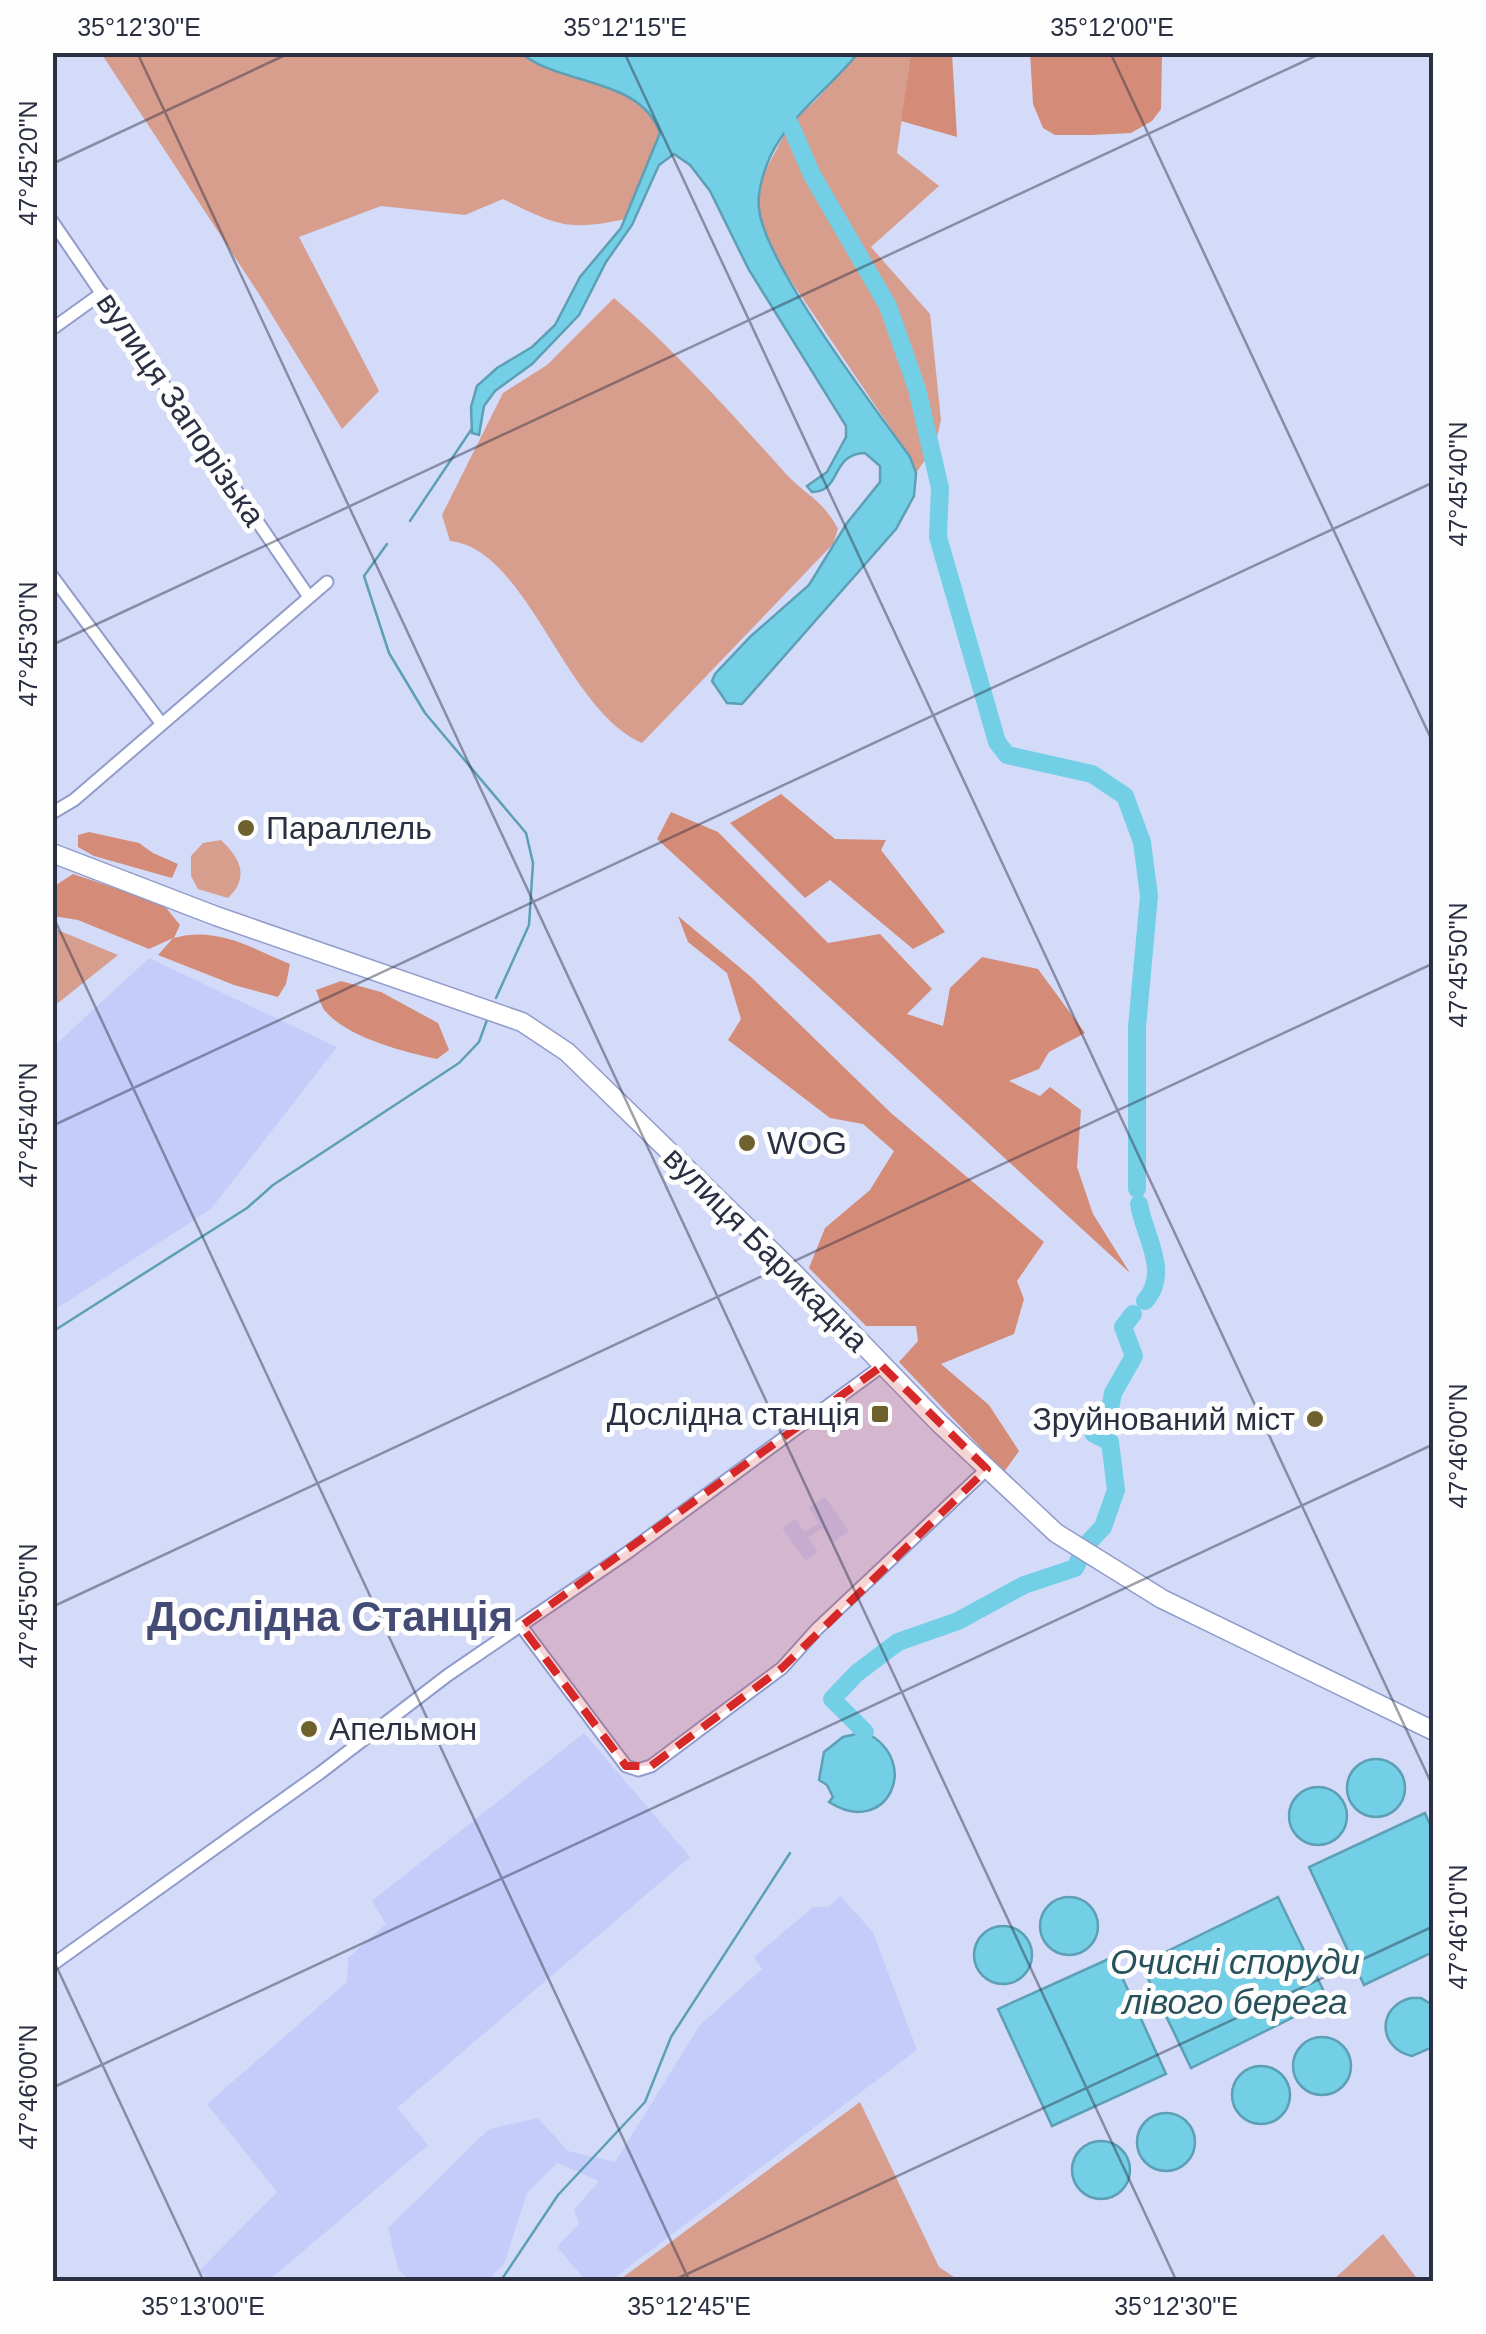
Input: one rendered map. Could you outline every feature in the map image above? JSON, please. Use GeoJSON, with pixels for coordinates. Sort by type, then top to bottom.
{"type":"FeatureCollection","features":[{"type":"Feature","properties":{"kind":"main road","name":"вулиця Барикадна"},"geometry":{"type":"LineString","coordinates":[[52,854],[216,916],[522,1022],[567,1052],[1056,1533],[1162,1598],[1434,1730]]}},
{"type":"Feature","properties":{"kind":"street","name":"вулиця Запорізька"},"geometry":{"type":"LineString","coordinates":[[52,221],[308,597]]}},
{"type":"Feature","properties":{"kind":"street"},"geometry":{"type":"LineString","coordinates":[[52,329],[102,293]]}},
{"type":"Feature","properties":{"kind":"street"},"geometry":{"type":"LineString","coordinates":[[52,576],[161,724]]}},
{"type":"Feature","properties":{"kind":"street"},"geometry":{"type":"LineString","coordinates":[[52,812],[74,800],[327,582]]}},
{"type":"Feature","properties":{"kind":"street"},"geometry":{"type":"LineString","coordinates":[[52,1965],[320,1773],[448,1675],[629,1552],[882,1366]]}},
{"type":"Feature","properties":{"kind":"street"},"geometry":{"type":"LineString","coordinates":[[521,1626],[626,1766],[638,1770],[651,1766],[782,1668],[817,1629],[988,1469]]}},
{"type":"Feature","properties":{"kind":"highlighted area"},"geometry":{"type":"Polygon","coordinates":[[[882,1366],[987,1469],[782,1668],[651,1766],[626,1766],[521,1626],[882,1366]]]}},
{"type":"Feature","properties":{"kind":"shaded area"},"geometry":{"type":"Polygon","coordinates":[[[1030,52],[1162,53],[1161,109],[1152,121],[1131,133],[1055,135],[1043,128],[1033,104],[1030,52]]]}},
{"type":"Feature","properties":{"kind":"shaded area"},"geometry":{"type":"Polygon","coordinates":[[[101,53],[521,53],[557,72],[618,92],[650,115],[660,133],[625,219],[588,225],[561,223],[503,199],[465,215],[381,206],[299,237],[379,391],[342,429],[101,53]]]}},
{"type":"Feature","properties":{"kind":"shaded area"},"geometry":{"type":"Polygon","coordinates":[[[858,53],[911,53],[897,153],[939,186],[871,247],[930,314],[941,420],[935,446],[916,473],[910,457],[785,272],[758,209],[762,177],[790,124],[858,53]]]}},
{"type":"Feature","properties":{"kind":"shaded area"},"geometry":{"type":"Polygon","coordinates":[[[911,53],[952,53],[957,137],[901,121],[911,53]]]}},
{"type":"Feature","properties":{"kind":"shaded area"},"geometry":{"type":"Polygon","coordinates":[[[614,298],[703,383],[786,474],[820,504],[838,529],[833,544],[642,743],[615,725],[590,698],[502,571],[477,551],[450,541],[442,515],[503,393],[547,365],[614,298]]]}},
{"type":"Feature","properties":{"kind":"shaded area"},"geometry":{"type":"Polygon","coordinates":[[[781,794],[835,839],[886,840],[881,850],[945,932],[913,949],[830,880],[805,898],[730,823],[781,794]]]}},
{"type":"Feature","properties":{"kind":"shaded area"},"geometry":{"type":"Polygon","coordinates":[[[671,812],[718,832],[828,943],[880,934],[932,989],[907,1014],[943,1026],[950,988],[982,957],[1038,969],[1085,1033],[1049,1052],[1039,1069],[1009,1081],[1040,1096],[1050,1087],[1081,1110],[1077,1167],[1093,1214],[1130,1273],[657,839],[671,812]]]}},
{"type":"Feature","properties":{"kind":"shaded area"},"geometry":{"type":"Polygon","coordinates":[[[89,832],[139,843],[178,864],[172,878],[94,856],[78,847],[78,835],[89,832]]]}},
{"type":"Feature","properties":{"kind":"shaded area"},"geometry":{"type":"Polygon","coordinates":[[[221,840],[240,868],[239,883],[228,898],[198,889],[191,876],[191,856],[203,843],[221,840]]]}},
{"type":"Feature","properties":{"kind":"shaded area"},"geometry":{"type":"Polygon","coordinates":[[[73,874],[163,904],[180,925],[174,938],[219,937],[290,964],[286,984],[278,997],[234,985],[158,955],[173,938],[149,949],[78,920],[53,916],[53,887],[73,874]]]}},
{"type":"Feature","properties":{"kind":"shaded area"},"geometry":{"type":"Polygon","coordinates":[[[678,916],[750,976],[891,1113],[1044,1242],[1017,1281],[1024,1299],[1014,1334],[941,1364],[989,1405],[1019,1451],[1004,1472],[899,1362],[918,1341],[916,1326],[866,1326],[809,1268],[825,1228],[870,1190],[894,1151],[863,1124],[830,1118],[728,1040],[741,1019],[727,973],[688,942],[678,916]]]}},
{"type":"Feature","properties":{"kind":"shaded area"},"geometry":{"type":"Polygon","coordinates":[[[52,928],[118,955],[53,1007],[52,928]]]}},
{"type":"Feature","properties":{"kind":"shaded area"},"geometry":{"type":"Polygon","coordinates":[[[149,958],[337,1047],[211,1209],[53,1311],[53,1047],[149,958]]]}},
{"type":"Feature","properties":{"kind":"shaded area"},"geometry":{"type":"Polygon","coordinates":[[[341,981],[381,992],[438,1023],[449,1050],[437,1059],[393,1048],[348,1029],[324,1010],[316,990],[341,981]]]}},
{"type":"Feature","properties":{"kind":"shaded area"},"geometry":{"type":"Polygon","coordinates":[[[825,1497],[849,1531],[834,1542],[822,1528],[808,1538],[818,1552],[806,1561],[782,1528],[795,1519],[805,1532],[819,1523],[809,1508],[825,1497]]]}},
{"type":"Feature","properties":{"kind":"shaded area"},"geometry":{"type":"Polygon","coordinates":[[[584,1733],[690,1857],[397,2108],[428,2145],[268,2281],[209,2281],[200,2270],[277,2192],[207,2104],[347,1982],[348,1958],[386,1924],[372,1901],[584,1733]]]}},
{"type":"Feature","properties":{"kind":"shaded area"},"geometry":{"type":"Polygon","coordinates":[[[840,1896],[873,1932],[917,2050],[610,2281],[586,2281],[557,2247],[579,2224],[574,2210],[599,2181],[557,2163],[527,2193],[504,2264],[487,2281],[410,2281],[398,2269],[388,2228],[489,2129],[538,2118],[568,2151],[615,2162],[700,2025],[762,1969],[754,1957],[813,1907],[829,1907],[840,1896]]]}},
{"type":"Feature","properties":{"kind":"shaded area"},"geometry":{"type":"Polygon","coordinates":[[[860,2102],[939,2267],[960,2281],[618,2281],[860,2102]]]}},
{"type":"Feature","properties":{"kind":"shaded area"},"geometry":{"type":"Polygon","coordinates":[[[1383,2234],[1419,2281],[1332,2281],[1383,2234]]]}},
{"type":"Feature","properties":{"kind":"water"},"geometry":{"type":"Polygon","coordinates":[[[521,53],[858,53],[778,142],[763,176],[759,209],[780,264],[800,298],[910,457],[916,473],[914,496],[896,529],[742,704],[727,703],[712,681],[715,674],[809,585],[847,523],[880,482],[880,466],[865,453],[854,455],[828,486],[812,492],[807,486],[827,472],[846,437],[846,426],[749,270],[710,191],[690,165],[674,154],[659,165],[632,225],[606,262],[579,315],[532,364],[495,391],[484,406],[479,435],[472,433],[471,407],[477,386],[497,368],[532,347],[555,325],[580,277],[621,228],[660,133],[650,115],[636,102],[598,84],[537,64],[521,53]]]}},
{"type":"Feature","properties":{"kind":"water"},"geometry":{"type":"Polygon","coordinates":[[[865,1732],[883,1745],[895,1777],[881,1804],[867,1811],[849,1811],[829,1802],[833,1797],[819,1780],[824,1752],[843,1737],[865,1732]]]}},
{"type":"Feature","properties":{"kind":"water"},"geometry":{"type":"Polygon","coordinates":[[[1376,1759],[1396,1768],[1405,1788],[1396,1808],[1376,1817],[1356,1808],[1347,1788],[1356,1768],[1376,1759]]]}},
{"type":"Feature","properties":{"kind":"water"},"geometry":{"type":"Polygon","coordinates":[[[1318,1787],[1338,1796],[1347,1816],[1338,1836],[1318,1845],[1298,1836],[1289,1816],[1298,1796],[1318,1787]]]}},
{"type":"Feature","properties":{"kind":"water"},"geometry":{"type":"Polygon","coordinates":[[[1425,1813],[1433,1832],[1433,1952],[1364,1985],[1309,1867],[1425,1813]]]}},
{"type":"Feature","properties":{"kind":"water"},"geometry":{"type":"Polygon","coordinates":[[[1069,1897],[1089,1906],[1098,1926],[1089,1946],[1069,1955],[1049,1946],[1040,1926],[1049,1906],[1069,1897]]]}},
{"type":"Feature","properties":{"kind":"water","name":"Очисні споруди лівого берега"},"geometry":{"type":"Polygon","coordinates":[[[1278,1897],[1328,2000],[1191,2068],[1141,1964],[1278,1897]]]}},
{"type":"Feature","properties":{"kind":"water"},"geometry":{"type":"Polygon","coordinates":[[[1003,1926],[1023,1935],[1032,1955],[1023,1975],[1003,1984],[983,1975],[974,1955],[983,1935],[1003,1926]]]}},
{"type":"Feature","properties":{"kind":"water"},"geometry":{"type":"Polygon","coordinates":[[[1113,1957],[1166,2074],[1052,2126],[998,2009],[1113,1957]]]}},
{"type":"Feature","properties":{"kind":"water"},"geometry":{"type":"Polygon","coordinates":[[[1411,1998],[1421,1998],[1434,2006],[1433,2047],[1412,2056],[1392,2045],[1386,2027],[1392,2009],[1411,1998]]]}},
{"type":"Feature","properties":{"kind":"water"},"geometry":{"type":"Polygon","coordinates":[[[1322,2037],[1342,2046],[1351,2066],[1342,2086],[1322,2095],[1302,2086],[1293,2066],[1302,2046],[1322,2037]]]}},
{"type":"Feature","properties":{"kind":"water"},"geometry":{"type":"Polygon","coordinates":[[[1261,2066],[1281,2075],[1290,2095],[1281,2115],[1261,2124],[1241,2115],[1232,2095],[1241,2075],[1261,2066]]]}},
{"type":"Feature","properties":{"kind":"water"},"geometry":{"type":"Polygon","coordinates":[[[1166,2113],[1186,2122],[1195,2142],[1186,2162],[1166,2171],[1146,2162],[1137,2142],[1146,2122],[1166,2113]]]}},
{"type":"Feature","properties":{"kind":"water"},"geometry":{"type":"Polygon","coordinates":[[[1101,2141],[1121,2150],[1130,2170],[1121,2190],[1101,2199],[1081,2190],[1072,2170],[1081,2150],[1101,2141]]]}},
{"type":"Feature","properties":{"kind":"waterway"},"geometry":{"type":"LineString","coordinates":[[790,124],[812,175],[888,306],[917,389],[940,488],[938,537],[997,742],[1007,755],[1092,774],[1125,796],[1142,842],[1149,896],[1137,1027],[1137,1189]]}},
{"type":"Feature","properties":{"kind":"waterway"},"geometry":{"type":"LineString","coordinates":[[410,521],[471,430]]}},
{"type":"Feature","properties":{"kind":"waterway"},"geometry":{"type":"LineString","coordinates":[[387,544],[364,576],[389,653],[425,713],[526,833],[533,863],[529,925],[496,998]]}},
{"type":"Feature","properties":{"kind":"waterway"},"geometry":{"type":"LineString","coordinates":[[52,1332],[247,1208],[273,1185],[459,1063],[479,1042],[487,1020]]}},
{"type":"Feature","properties":{"kind":"waterway"},"geometry":{"type":"LineString","coordinates":[[1139,1204],[1156,1266],[1156,1278],[1145,1301]]}},
{"type":"Feature","properties":{"kind":"waterway"},"geometry":{"type":"LineString","coordinates":[[1088,1543],[1103,1527],[1116,1490],[1110,1442],[1094,1434],[1098,1414],[1110,1409],[1113,1393],[1134,1356],[1123,1327],[1133,1314]]}},
{"type":"Feature","properties":{"kind":"waterway"},"geometry":{"type":"LineString","coordinates":[[865,1732],[832,1699],[857,1673],[898,1642],[958,1621],[1024,1585],[1075,1568],[1080,1558]]}},
{"type":"Feature","properties":{"kind":"waterway"},"geometry":{"type":"LineString","coordinates":[[500,2282],[558,2195],[645,2102],[671,2037],[790,1853]]}},
{"type":"Feature","properties":{"kind":"place","name":"Параллель"},"geometry":{"type":"Point","coordinates":[246,828]}},
{"type":"Feature","properties":{"kind":"place","name":"WOG"},"geometry":{"type":"Point","coordinates":[747,1143]}},
{"type":"Feature","properties":{"kind":"place","name":"Дослідна станція"},"geometry":{"type":"Point","coordinates":[880,1414]}},
{"type":"Feature","properties":{"kind":"place","name":"Зруйнований міст"},"geometry":{"type":"Point","coordinates":[1315,1419]}},
{"type":"Feature","properties":{"kind":"place","name":"Апельмон"},"geometry":{"type":"Point","coordinates":[309,1729]}},
{"type":"Feature","properties":{"kind":"district","name":"Дослідна Станція"},"geometry":{"type":"Point","coordinates":[330,1616]}}]}
